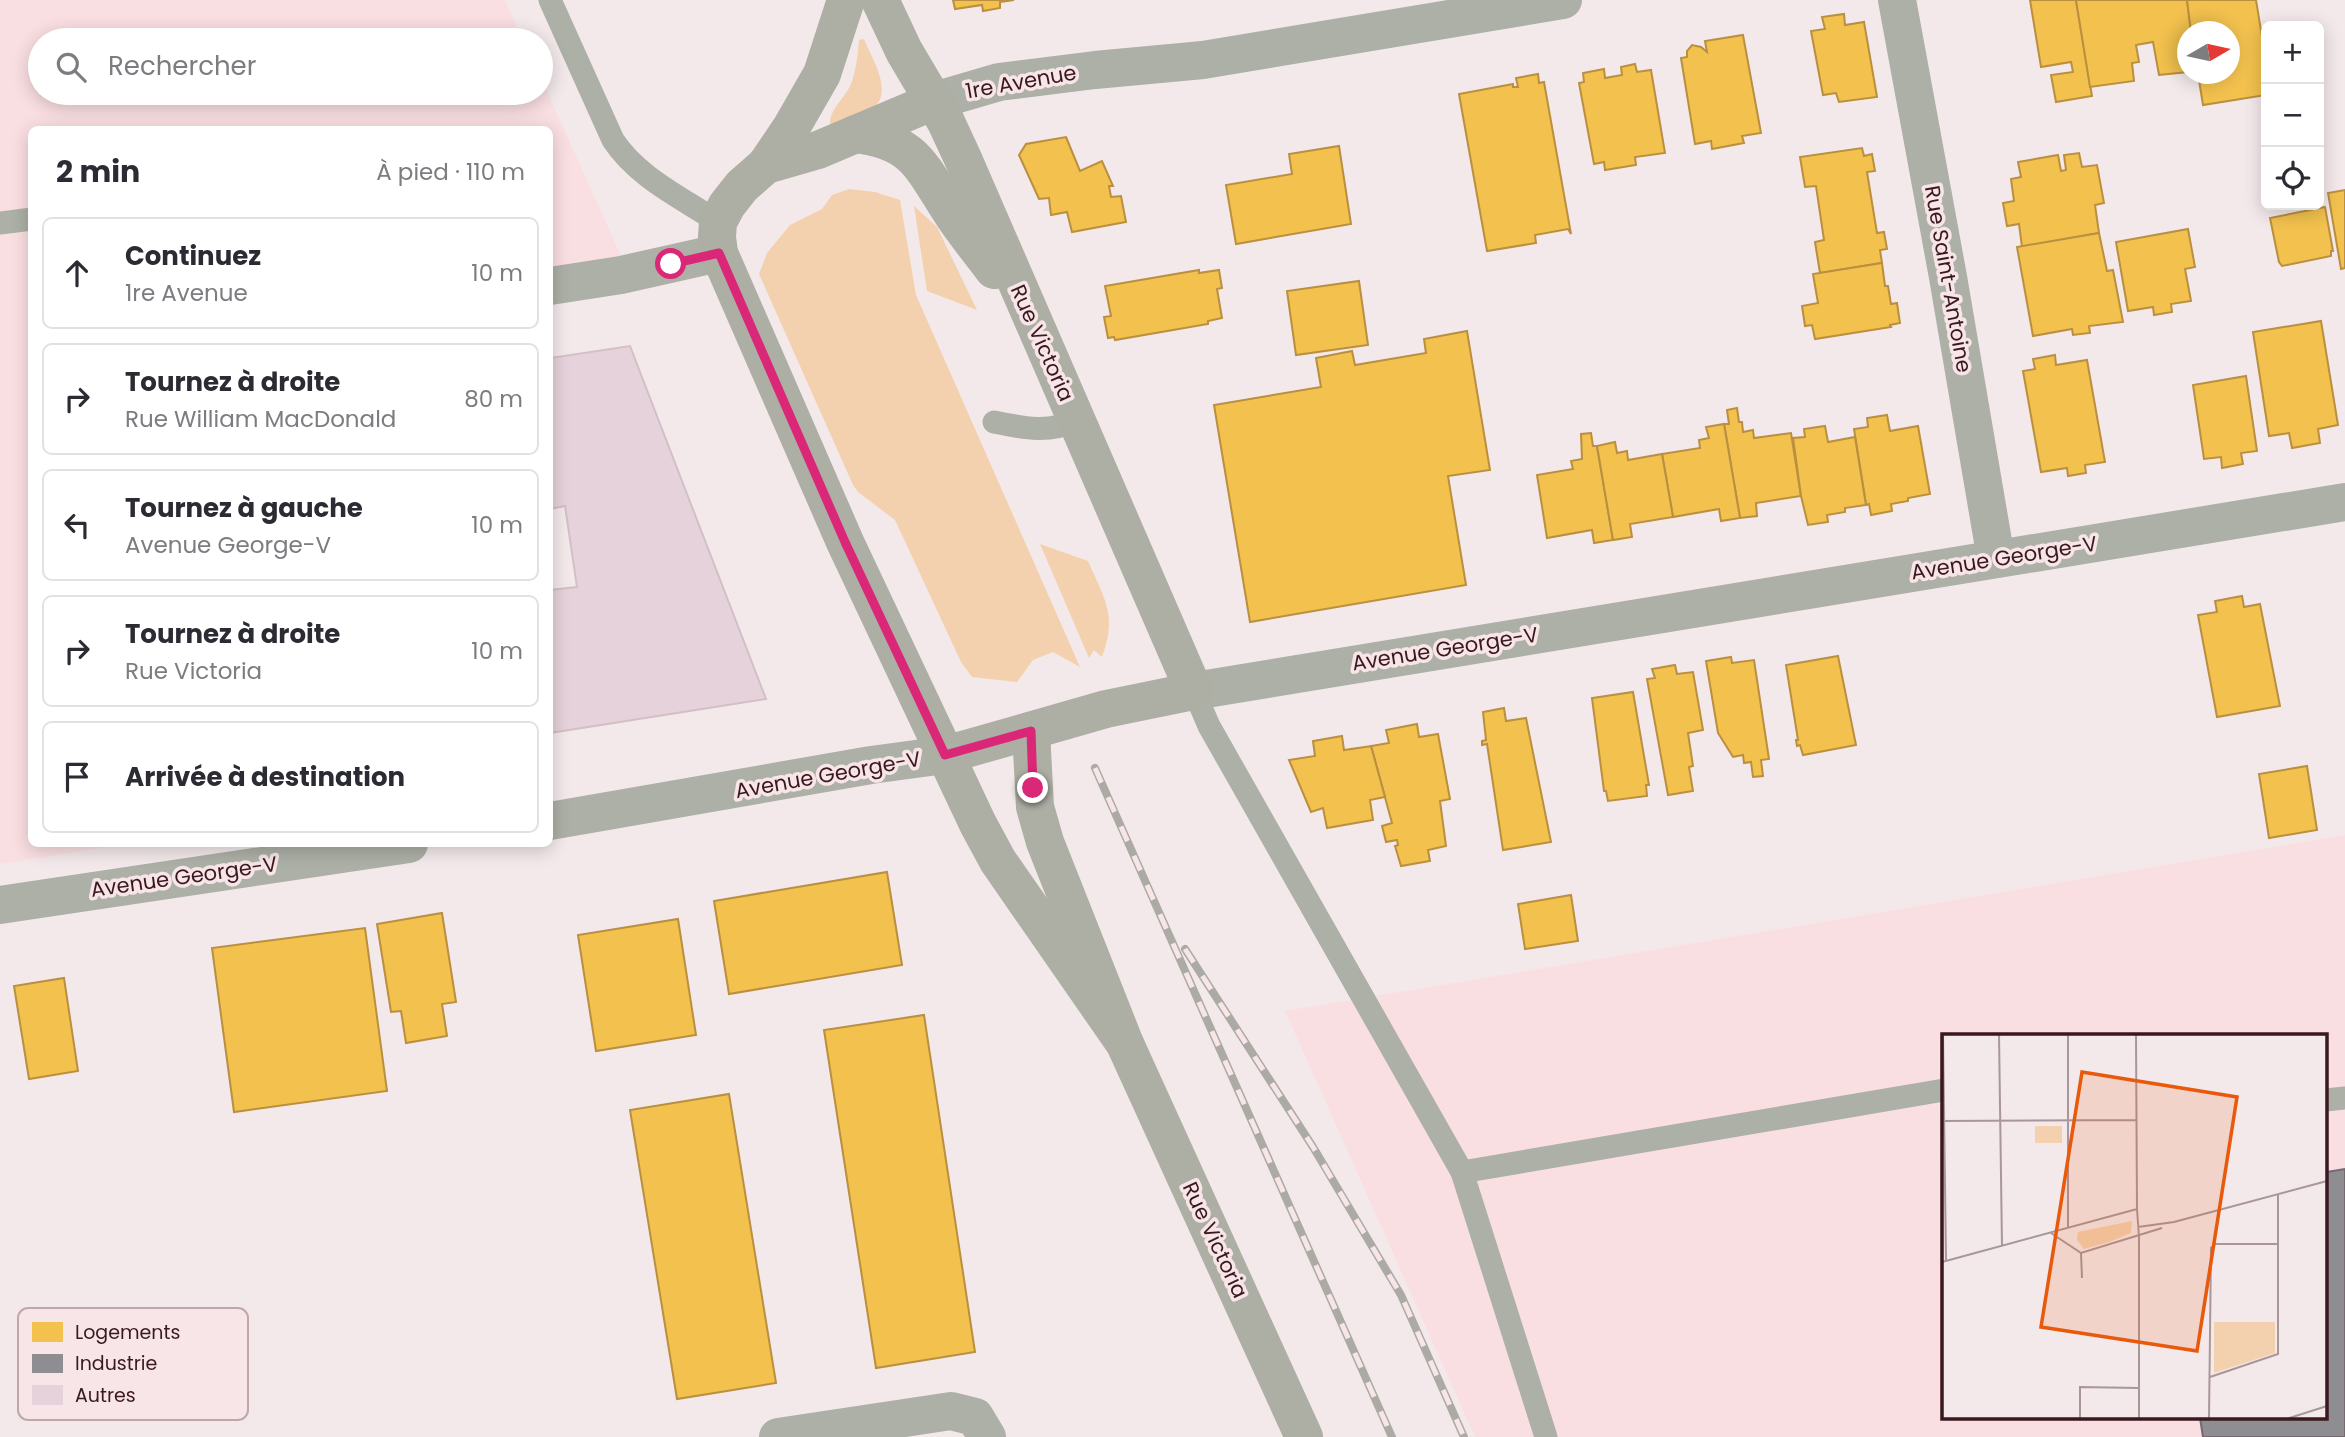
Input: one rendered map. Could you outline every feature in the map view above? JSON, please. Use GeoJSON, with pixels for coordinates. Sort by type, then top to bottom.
{"type":"FeatureCollection","features":[{"type":"Feature","properties":{"kind":"main road"},"geometry":{"type":"LineString","coordinates":[[766,165],[822,74],[846,0]]}},
{"type":"Feature","properties":{"kind":"main road","name":"Rue Victoria"},"geometry":{"type":"LineString","coordinates":[[880,0],[904,51],[964,161],[1194,691]]}},
{"type":"Feature","properties":{"kind":"main road","name":"1re Avenue"},"geometry":{"type":"LineString","coordinates":[[719,237],[727,205],[742,186],[766,165],[818,150],[934,102]]}},
{"type":"Feature","properties":{"kind":"main road"},"geometry":{"type":"LineString","coordinates":[[856,134],[892,142],[918,162],[1033,322]]}},
{"type":"Feature","properties":{"kind":"main road","name":"Rue Victoria"},"geometry":{"type":"LineString","coordinates":[[719,237],[840,531],[998,861],[1125,1044]]}},
{"type":"Feature","properties":{"kind":"main road","name":"Avenue George-V"},"geometry":{"type":"LineString","coordinates":[[945,755],[1106,709],[1194,691]]}},
{"type":"Feature","properties":{"kind":"main road","name":"Rue Victoria"},"geometry":{"type":"LineString","coordinates":[[1031,731],[1033,788],[1039,825],[1125,1044],[1304,1437]]}},
{"type":"Feature","properties":{"kind":"street","name":"1re Avenue"},"geometry":{"type":"LineString","coordinates":[[934,102],[999,82],[1203,60],[1563,0]]}},
{"type":"Feature","properties":{"kind":"street","name":"Rue Saint-Antoine"},"geometry":{"type":"LineString","coordinates":[[1897,0],[1996,559]]}},
{"type":"Feature","properties":{"kind":"street"},"geometry":{"type":"LineString","coordinates":[[553,286],[621,275],[719,237]]}},
{"type":"Feature","properties":{"kind":"street","name":"Avenue George-V"},"geometry":{"type":"LineString","coordinates":[[1194,691],[2345,502]]}},
{"type":"Feature","properties":{"kind":"street","name":"Avenue George-V"},"geometry":{"type":"LineString","coordinates":[[553,820],[871,765],[945,755]]}},
{"type":"Feature","properties":{"kind":"street","name":"Avenue George-V"},"geometry":{"type":"LineString","coordinates":[[0,905],[390,847]]}},
{"type":"Feature","properties":{"kind":"street"},"geometry":{"type":"LineString","coordinates":[[778,1437],[951,1411],[975,1417],[987,1437]]}},
{"type":"Feature","properties":{"kind":"lane"},"geometry":{"type":"LineString","coordinates":[[550,0],[620,151],[719,237]]}},
{"type":"Feature","properties":{"kind":"lane"},"geometry":{"type":"LineString","coordinates":[[0,223],[28,220]]}},
{"type":"Feature","properties":{"kind":"lane"},"geometry":{"type":"LineString","coordinates":[[994,422],[1044,429],[1076,420]]}},
{"type":"Feature","properties":{"kind":"lane"},"geometry":{"type":"LineString","coordinates":[[1194,691],[1209,726],[1462,1171],[1546,1437]]}},
{"type":"Feature","properties":{"kind":"lane"},"geometry":{"type":"LineString","coordinates":[[1462,1171],[1942,1090]]}},
{"type":"Feature","properties":{"kind":"shaded area"},"geometry":{"type":"Polygon","coordinates":[[[0,0],[505,0],[518,28],[28,28],[28,105],[553,105],[622,258],[553,271],[553,126],[28,126],[28,847],[106,847],[0,864],[0,0]]]}},
{"type":"Feature","properties":{"kind":"shaded area"},"geometry":{"type":"Polygon","coordinates":[[[864,39],[879,74],[882,93],[880,101],[864,113],[832,126],[832,113],[853,79],[859,40],[864,39]]]}},
{"type":"Feature","properties":{"kind":"shaded area"},"geometry":{"type":"Polygon","coordinates":[[[849,189],[875,192],[900,200],[916,295],[1080,667],[1053,652],[1033,660],[1017,682],[972,677],[961,662],[895,520],[858,492],[853,485],[759,274],[767,253],[790,225],[822,209],[832,195],[849,189]]]}},
{"type":"Feature","properties":{"kind":"shaded area"},"geometry":{"type":"Polygon","coordinates":[[[914,206],[937,227],[977,310],[927,291],[914,206]]]}},
{"type":"Feature","properties":{"kind":"shaded area"},"geometry":{"type":"Polygon","coordinates":[[[1040,544],[1088,561],[1104,597],[1109,618],[1107,642],[1102,657],[1094,650],[1089,658],[1040,544]]]}},
{"type":"Feature","properties":{"kind":"shaded area"},"geometry":{"type":"Polygon","coordinates":[[[2345,835],[2345,1437],[1475,1437],[1285,1011],[2345,835]]]}},
{"type":"Feature","properties":{"kind":"building: Logements"},"geometry":{"type":"Polygon","coordinates":[[[953,0],[1014,0],[1000,2],[1000,8],[983,11],[982,5],[955,9],[953,0]]]}},
{"type":"Feature","properties":{"kind":"building: Logements"},"geometry":{"type":"Polygon","coordinates":[[[2030,0],[2076,0],[2092,96],[2056,102],[2051,75],[2073,72],[2071,62],[2041,67],[2030,0]]]}},
{"type":"Feature","properties":{"kind":"building: Logements"},"geometry":{"type":"Polygon","coordinates":[[[2076,0],[2187,0],[2190,21],[2177,21],[2177,73],[2159,75],[2153,42],[2136,45],[2139,62],[2132,63],[2134,81],[2090,87],[2076,0]]]}},
{"type":"Feature","properties":{"kind":"building: Logements"},"geometry":{"type":"Polygon","coordinates":[[[2187,0],[2256,0],[2261,30],[2261,96],[2203,105],[2200,84],[2240,84],[2240,21],[2190,21],[2187,0]]]}},
{"type":"Feature","properties":{"kind":"building: Logements"},"geometry":{"type":"Polygon","coordinates":[[[1844,14],[1845,25],[1864,22],[1877,97],[1839,102],[1836,93],[1823,95],[1811,31],[1825,29],[1822,17],[1844,14]]]}},
{"type":"Feature","properties":{"kind":"building: Logements"},"geometry":{"type":"Polygon","coordinates":[[[1743,35],[1761,133],[1742,136],[1744,143],[1712,149],[1711,141],[1695,144],[1681,58],[1687,57],[1687,51],[1692,45],[1707,52],[1705,41],[1743,35]]]}},
{"type":"Feature","properties":{"kind":"building: Logements"},"geometry":{"type":"Polygon","coordinates":[[[1635,64],[1637,72],[1651,70],[1665,153],[1635,157],[1636,165],[1605,170],[1604,162],[1594,164],[1579,83],[1584,82],[1583,73],[1604,69],[1605,78],[1622,75],[1621,67],[1635,64]]]}},
{"type":"Feature","properties":{"kind":"building: Logements"},"geometry":{"type":"Polygon","coordinates":[[[1538,74],[1539,83],[1544,82],[1571,234],[1568,229],[1535,235],[1536,243],[1487,251],[1459,94],[1513,84],[1513,87],[1518,87],[1516,78],[1538,74]]]}},
{"type":"Feature","properties":{"kind":"building: Logements"},"geometry":{"type":"Polygon","coordinates":[[[1066,137],[1080,171],[1102,161],[1113,186],[1109,186],[1111,197],[1121,196],[1126,222],[1072,232],[1067,212],[1051,215],[1049,198],[1039,199],[1019,155],[1026,144],[1066,137]]]}},
{"type":"Feature","properties":{"kind":"building: Logements"},"geometry":{"type":"Polygon","coordinates":[[[1339,146],[1351,224],[1236,244],[1226,185],[1292,174],[1289,154],[1339,146]]]}},
{"type":"Feature","properties":{"kind":"building: Logements"},"geometry":{"type":"Polygon","coordinates":[[[1862,148],[1864,156],[1872,154],[1875,171],[1867,172],[1877,233],[1884,232],[1887,249],[1880,250],[1882,263],[1820,273],[1815,242],[1824,240],[1816,186],[1805,187],[1800,157],[1862,148]]]}},
{"type":"Feature","properties":{"kind":"building: Logements"},"geometry":{"type":"Polygon","coordinates":[[[2079,153],[2082,167],[2097,165],[2104,203],[2095,205],[2099,233],[2022,247],[2019,224],[2007,226],[2003,203],[2014,201],[2011,179],[2021,177],[2018,162],[2058,155],[2061,171],[2066,170],[2064,155],[2079,153]]]}},
{"type":"Feature","properties":{"kind":"building: Logements"},"geometry":{"type":"Polygon","coordinates":[[[2345,190],[2345,268],[2341,269],[2328,193],[2345,190]]]}},
{"type":"Feature","properties":{"kind":"building: Logements"},"geometry":{"type":"Polygon","coordinates":[[[2324,207],[2333,251],[2331,256],[2282,266],[2270,218],[2324,210],[2324,207]]]}},
{"type":"Feature","properties":{"kind":"building: Logements"},"geometry":{"type":"Polygon","coordinates":[[[2188,229],[2195,267],[2185,269],[2191,301],[2171,304],[2172,312],[2154,315],[2153,307],[2128,311],[2116,242],[2188,229]]]}},
{"type":"Feature","properties":{"kind":"building: Logements"},"geometry":{"type":"Polygon","coordinates":[[[2099,233],[2107,271],[2113,270],[2123,322],[2089,326],[2090,333],[2073,335],[2072,329],[2033,336],[2017,247],[2099,233]]]}},
{"type":"Feature","properties":{"kind":"building: Logements"},"geometry":{"type":"Polygon","coordinates":[[[1882,263],[1885,286],[1888,286],[1891,304],[1897,303],[1900,323],[1890,325],[1891,327],[1815,339],[1812,325],[1805,326],[1802,306],[1818,303],[1813,274],[1882,263]]]}},
{"type":"Feature","properties":{"kind":"building: Logements"},"geometry":{"type":"Polygon","coordinates":[[[1199,270],[1199,273],[1219,270],[1222,288],[1217,289],[1222,318],[1208,321],[1208,324],[1115,340],[1114,337],[1108,338],[1104,317],[1111,316],[1105,286],[1199,270]]]}},
{"type":"Feature","properties":{"kind":"building: Logements"},"geometry":{"type":"Polygon","coordinates":[[[1359,281],[1368,345],[1296,355],[1287,291],[1359,281]]]}},
{"type":"Feature","properties":{"kind":"building: Logements"},"geometry":{"type":"Polygon","coordinates":[[[2321,321],[2338,425],[2318,429],[2320,443],[2292,448],[2289,433],[2269,436],[2253,332],[2321,321]]]}},
{"type":"Feature","properties":{"kind":"building: Logements"},"geometry":{"type":"Polygon","coordinates":[[[1467,331],[1490,470],[1448,476],[1466,585],[1250,622],[1214,405],[1321,387],[1316,358],[1352,351],[1355,365],[1426,353],[1424,339],[1467,331]]]}},
{"type":"Feature","properties":{"kind":"building: Logements"},"geometry":{"type":"Polygon","coordinates":[[[2055,355],[2056,365],[2087,360],[2105,462],[2085,465],[2086,473],[2068,476],[2067,468],[2041,472],[2023,371],[2035,369],[2033,359],[2055,355]]]}},
{"type":"Feature","properties":{"kind":"building: Logements"},"geometry":{"type":"Polygon","coordinates":[[[2246,376],[2257,451],[2241,453],[2243,464],[2222,468],[2221,457],[2204,459],[2193,385],[2246,376]]]}},
{"type":"Feature","properties":{"kind":"building: Logements"},"geometry":{"type":"Polygon","coordinates":[[[1737,408],[1743,432],[1753,430],[1754,438],[1791,433],[1801,496],[1756,503],[1757,516],[1740,518],[1724,424],[1729,424],[1727,410],[1737,408]]]}},
{"type":"Feature","properties":{"kind":"building: Logements"},"geometry":{"type":"Polygon","coordinates":[[[1887,415],[1890,431],[1918,426],[1930,494],[1891,504],[1892,511],[1871,515],[1869,504],[1866,505],[1854,429],[1868,427],[1867,418],[1887,415]]]}},
{"type":"Feature","properties":{"kind":"building: Logements"},"geometry":{"type":"Polygon","coordinates":[[[1724,424],[1740,518],[1721,521],[1719,509],[1673,517],[1662,454],[1700,448],[1699,440],[1709,438],[1706,427],[1724,424]]]}},
{"type":"Feature","properties":{"kind":"building: Logements"},"geometry":{"type":"Polygon","coordinates":[[[1825,426],[1828,442],[1855,437],[1866,505],[1845,508],[1845,512],[1827,515],[1828,522],[1808,525],[1793,438],[1805,437],[1804,429],[1825,426]]]}},
{"type":"Feature","properties":{"kind":"building: Logements"},"geometry":{"type":"Polygon","coordinates":[[[1591,433],[1593,446],[1597,446],[1613,540],[1594,543],[1592,530],[1547,538],[1537,475],[1573,469],[1571,461],[1582,459],[1581,434],[1591,433]]]}},
{"type":"Feature","properties":{"kind":"building: Logements"},"geometry":{"type":"Polygon","coordinates":[[[1615,442],[1617,453],[1627,451],[1628,460],[1662,454],[1673,517],[1630,524],[1632,537],[1613,540],[1597,446],[1615,442]]]}},
{"type":"Feature","properties":{"kind":"building: Logements"},"geometry":{"type":"Polygon","coordinates":[[[2242,596],[2244,607],[2260,604],[2280,706],[2217,717],[2198,615],[2217,612],[2215,601],[2242,596]]]}},
{"type":"Feature","properties":{"kind":"building: Logements"},"geometry":{"type":"Polygon","coordinates":[[[1838,656],[1856,745],[1803,755],[1800,745],[1797,746],[1786,665],[1838,656]]]}},
{"type":"Feature","properties":{"kind":"building: Logements"},"geometry":{"type":"Polygon","coordinates":[[[1731,657],[1732,663],[1754,660],[1769,759],[1761,760],[1763,776],[1753,777],[1751,762],[1744,763],[1743,755],[1733,757],[1718,733],[1706,661],[1731,657]]]}},
{"type":"Feature","properties":{"kind":"building: Logements"},"geometry":{"type":"Polygon","coordinates":[[[1675,665],[1677,674],[1693,672],[1703,730],[1688,733],[1693,766],[1689,767],[1693,791],[1668,795],[1647,679],[1655,678],[1652,669],[1675,665]]]}},
{"type":"Feature","properties":{"kind":"building: Logements"},"geometry":{"type":"Polygon","coordinates":[[[1633,692],[1649,785],[1646,785],[1647,796],[1608,801],[1604,791],[1592,698],[1633,692]]]}},
{"type":"Feature","properties":{"kind":"building: Logements"},"geometry":{"type":"Polygon","coordinates":[[[1504,708],[1506,721],[1526,718],[1551,842],[1503,850],[1487,744],[1482,745],[1482,741],[1486,740],[1483,712],[1504,708]]]}},
{"type":"Feature","properties":{"kind":"building: Logements"},"geometry":{"type":"Polygon","coordinates":[[[1417,724],[1419,737],[1438,734],[1450,799],[1440,801],[1446,846],[1428,850],[1430,861],[1401,866],[1395,846],[1398,845],[1397,840],[1386,842],[1382,826],[1392,823],[1371,746],[1389,743],[1386,730],[1417,724]]]}},
{"type":"Feature","properties":{"kind":"building: Logements"},"geometry":{"type":"Polygon","coordinates":[[[1342,736],[1344,750],[1371,746],[1385,797],[1370,800],[1373,820],[1327,828],[1323,808],[1311,812],[1289,760],[1315,756],[1313,741],[1342,736]]]}},
{"type":"Feature","properties":{"kind":"building: Logements"},"geometry":{"type":"Polygon","coordinates":[[[2307,766],[2317,830],[2269,838],[2259,774],[2307,766]]]}},
{"type":"Feature","properties":{"kind":"building: Logements"},"geometry":{"type":"Polygon","coordinates":[[[887,872],[902,965],[729,994],[714,901],[887,872]]]}},
{"type":"Feature","properties":{"kind":"building: Logements"},"geometry":{"type":"Polygon","coordinates":[[[1571,895],[1578,941],[1525,949],[1518,904],[1571,895]]]}},
{"type":"Feature","properties":{"kind":"building: Logements"},"geometry":{"type":"Polygon","coordinates":[[[442,913],[456,1002],[442,1004],[447,1036],[406,1043],[401,1011],[391,1012],[377,924],[442,913]]]}},
{"type":"Feature","properties":{"kind":"building: Logements"},"geometry":{"type":"Polygon","coordinates":[[[678,919],[696,1035],[596,1051],[578,935],[678,919]]]}},
{"type":"Feature","properties":{"kind":"building: Logements"},"geometry":{"type":"Polygon","coordinates":[[[365,928],[387,1091],[234,1112],[212,948],[365,928]]]}},
{"type":"Feature","properties":{"kind":"building: Logements"},"geometry":{"type":"Polygon","coordinates":[[[64,978],[78,1071],[29,1079],[14,986],[64,978]]]}},
{"type":"Feature","properties":{"kind":"building: Logements"},"geometry":{"type":"Polygon","coordinates":[[[924,1015],[975,1352],[876,1368],[824,1030],[924,1015]]]}},
{"type":"Feature","properties":{"kind":"building: Logements"},"geometry":{"type":"Polygon","coordinates":[[[729,1094],[776,1383],[677,1399],[630,1110],[729,1094]]]}},
{"type":"Feature","properties":{"kind":"building: Industrie"},"geometry":{"type":"Polygon","coordinates":[[[2345,1169],[2345,1437],[2203,1437],[2200,1420],[2328,1420],[2328,1172],[2345,1169]]]}},
{"type":"Feature","properties":{"kind":"building: Autres"},"geometry":{"type":"Polygon","coordinates":[[[630,346],[766,699],[553,733],[553,590],[577,587],[565,506],[553,508],[553,358],[630,346]]]}},
{"type":"Feature","properties":{"kind":"railway"},"geometry":{"type":"LineString","coordinates":[[1095,768],[1392,1437]]}},
{"type":"Feature","properties":{"kind":"railway"},"geometry":{"type":"LineString","coordinates":[[1185,949],[1313,1147],[1401,1295],[1464,1437]]}},
{"type":"Feature","properties":{"kind":"route"},"geometry":{"type":"LineString","coordinates":[[671,264],[719,253],[845,542],[945,755],[1031,731],[1033,788]]}}]}
